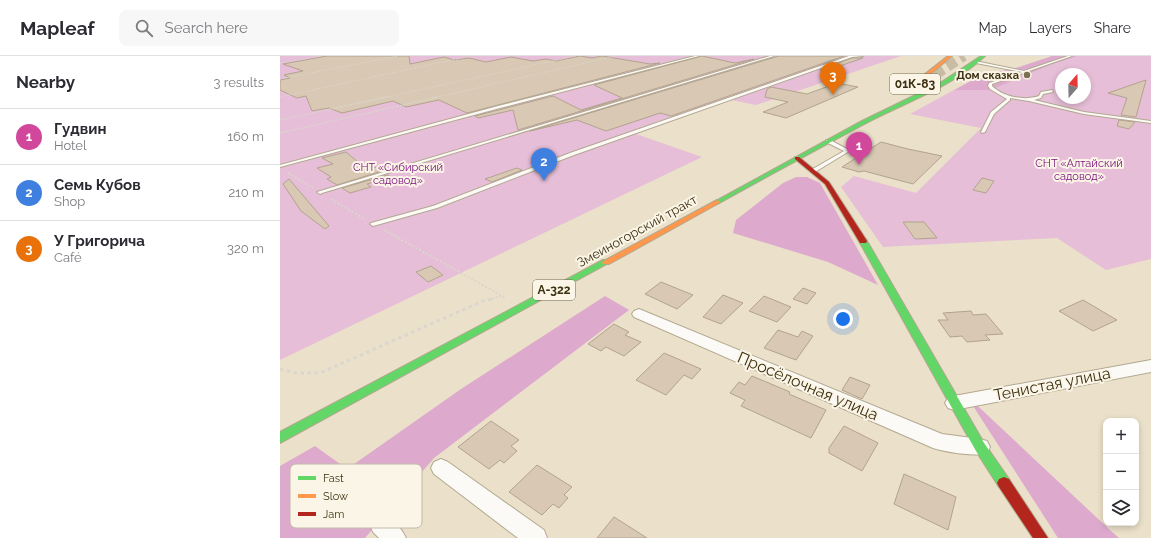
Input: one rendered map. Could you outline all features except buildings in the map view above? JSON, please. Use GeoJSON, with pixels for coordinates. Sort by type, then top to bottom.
{"type":"FeatureCollection","features":[{"type":"Feature","properties":{"kind":"main road","name":"01К-83"},"geometry":{"type":"LineString","coordinates":[[881,113],[950,56]]}},
{"type":"Feature","properties":{"kind":"main road"},"geometry":{"type":"LineString","coordinates":[[919,93],[959,66],[977,58]]}},
{"type":"Feature","properties":{"kind":"main road","name":"Змеиногорский тракт"},"geometry":{"type":"LineString","coordinates":[[280,438],[828,141],[919,93],[940,84],[977,58]]}},
{"type":"Feature","properties":{"kind":"main road"},"geometry":{"type":"LineString","coordinates":[[897,99],[935,75]]}},
{"type":"Feature","properties":{"kind":"main road"},"geometry":{"type":"LineString","coordinates":[[797,158],[827,183],[858,231],[980,447],[1041,538]]}},
{"type":"Feature","properties":{"kind":"street","name":"Просёлочная улица"},"geometry":{"type":"LineString","coordinates":[[639,314],[940,442],[980,447]]}},
{"type":"Feature","properties":{"kind":"street","name":"Тенистая улица"},"geometry":{"type":"LineString","coordinates":[[954,403],[1151,366]]}},
{"type":"Feature","properties":{"kind":"street"},"geometry":{"type":"LineString","coordinates":[[441,468],[536,538]]}},
{"type":"Feature","properties":{"kind":"lane"},"geometry":{"type":"LineString","coordinates":[[280,166],[499,106],[698,56]]}},
{"type":"Feature","properties":{"kind":"lane"},"geometry":{"type":"LineString","coordinates":[[320,192],[773,56]]}},
{"type":"Feature","properties":{"kind":"lane"},"geometry":{"type":"LineString","coordinates":[[373,224],[435,207],[532,168],[852,56],[862,56]]}},
{"type":"Feature","properties":{"kind":"lane"},"geometry":{"type":"LineString","coordinates":[[983,132],[992,113],[1009,99],[991,88],[991,84],[1071,56]]}},
{"type":"Feature","properties":{"kind":"lane"},"geometry":{"type":"LineString","coordinates":[[977,58],[1024,72]]}},
{"type":"Feature","properties":{"kind":"lane"},"geometry":{"type":"LineString","coordinates":[[1029,100],[1040,97],[1042,93],[1052,91]]}},
{"type":"Feature","properties":{"kind":"lane"},"geometry":{"type":"LineString","coordinates":[[1004,96],[1029,100],[1084,113],[1151,122]]}},
{"type":"Feature","properties":{"kind":"lane"},"geometry":{"type":"LineString","coordinates":[[828,141],[848,151]]}},
{"type":"Feature","properties":{"kind":"lane"},"geometry":{"type":"LineString","coordinates":[[813,171],[859,144]]}},
{"type":"Feature","properties":{"kind":"path"},"geometry":{"type":"LineString","coordinates":[[280,63],[322,56]]}},
{"type":"Feature","properties":{"kind":"path"},"geometry":{"type":"LineString","coordinates":[[280,79],[398,56]]}},
{"type":"Feature","properties":{"kind":"path"},"geometry":{"type":"LineString","coordinates":[[280,98],[471,56]]}},
{"type":"Feature","properties":{"kind":"path"},"geometry":{"type":"LineString","coordinates":[[280,120],[576,56]]}},
{"type":"Feature","properties":{"kind":"path"},"geometry":{"type":"LineString","coordinates":[[280,133],[616,56]]}},
{"type":"Feature","properties":{"kind":"path"},"geometry":{"type":"LineString","coordinates":[[287,172],[373,224],[521,308]]}},
{"type":"Feature","properties":{"kind":"path"},"geometry":{"type":"LineString","coordinates":[[280,369],[296,373],[320,373],[483,301],[502,296]]}},
{"type":"Feature","properties":{"kind":"green space","name":"СНТ «Сибирский садовод»"},"geometry":{"type":"Polygon","coordinates":[[[280,56],[901,56],[756,105],[731,100],[636,134],[702,157],[280,360],[280,56]]]}},
{"type":"Feature","properties":{"kind":"green space","name":"СНТ «Алтайский садовод»"},"geometry":{"type":"Polygon","coordinates":[[[1076,56],[1151,56],[1151,259],[1106,270],[1057,238],[883,247],[841,187],[854,176],[916,193],[981,128],[910,114],[954,90],[991,90],[1050,65],[1076,56]]]}},
{"type":"Feature","properties":{"kind":"shaded area"},"geometry":{"type":"Polygon","coordinates":[[[1052,56],[1077,56],[1050,65],[991,90],[954,90],[982,75],[1016,68],[1052,56]]]}},
{"type":"Feature","properties":{"kind":"shaded area"},"geometry":{"type":"Polygon","coordinates":[[[796,177],[807,177],[820,183],[878,285],[828,262],[733,233],[736,220],[783,183],[796,177]]]}},
{"type":"Feature","properties":{"kind":"shaded area"},"geometry":{"type":"Polygon","coordinates":[[[605,296],[629,310],[434,458],[422,472],[422,464],[354,464],[461,389],[605,296]]]}},
{"type":"Feature","properties":{"kind":"shaded area"},"geometry":{"type":"Polygon","coordinates":[[[966,395],[1103,523],[1103,526],[1106,526],[1119,538],[1058,538],[966,395]]]}},
{"type":"Feature","properties":{"kind":"shaded area"},"geometry":{"type":"Polygon","coordinates":[[[315,446],[340,464],[290,464],[290,528],[374,528],[365,538],[280,538],[280,466],[315,446]]]}},
{"type":"Feature","properties":{"kind":"tunnel"},"geometry":{"type":"LineString","coordinates":[[935,75],[964,56]]}},
{"type":"Feature","properties":{"kind":"traffic: fast"},"geometry":{"type":"LineString","coordinates":[[717,202],[864,122],[941,84],[983,56]]}},
{"type":"Feature","properties":{"kind":"traffic: fast"},"geometry":{"type":"LineString","coordinates":[[863,241],[980,447],[1004,483]]}},
{"type":"Feature","properties":{"kind":"traffic: fast"},"geometry":{"type":"LineString","coordinates":[[280,438],[606,262]]}},
{"type":"Feature","properties":{"kind":"traffic: slow"},"geometry":{"type":"LineString","coordinates":[[909,89],[950,56]]}},
{"type":"Feature","properties":{"kind":"traffic: slow"},"geometry":{"type":"LineString","coordinates":[[606,262],[717,202]]}},
{"type":"Feature","properties":{"kind":"traffic: jam"},"geometry":{"type":"LineString","coordinates":[[797,158],[827,183],[863,241]]}},
{"type":"Feature","properties":{"kind":"traffic: jam"},"geometry":{"type":"LineString","coordinates":[[1004,483],[1041,538]]}},
{"type":"Feature","properties":{"kind":"place","name":"Дом сказка"},"geometry":{"type":"Point","coordinates":[1027,75]}},
{"type":"Feature","properties":{"kind":"place","name":"У Григорича"},"geometry":{"type":"Point","coordinates":[833,95]}},
{"type":"Feature","properties":{"kind":"place","name":"Гудвин"},"geometry":{"type":"Point","coordinates":[859,165]}},
{"type":"Feature","properties":{"kind":"place","name":"Семь Кубов"},"geometry":{"type":"Point","coordinates":[544,181]}}]}
